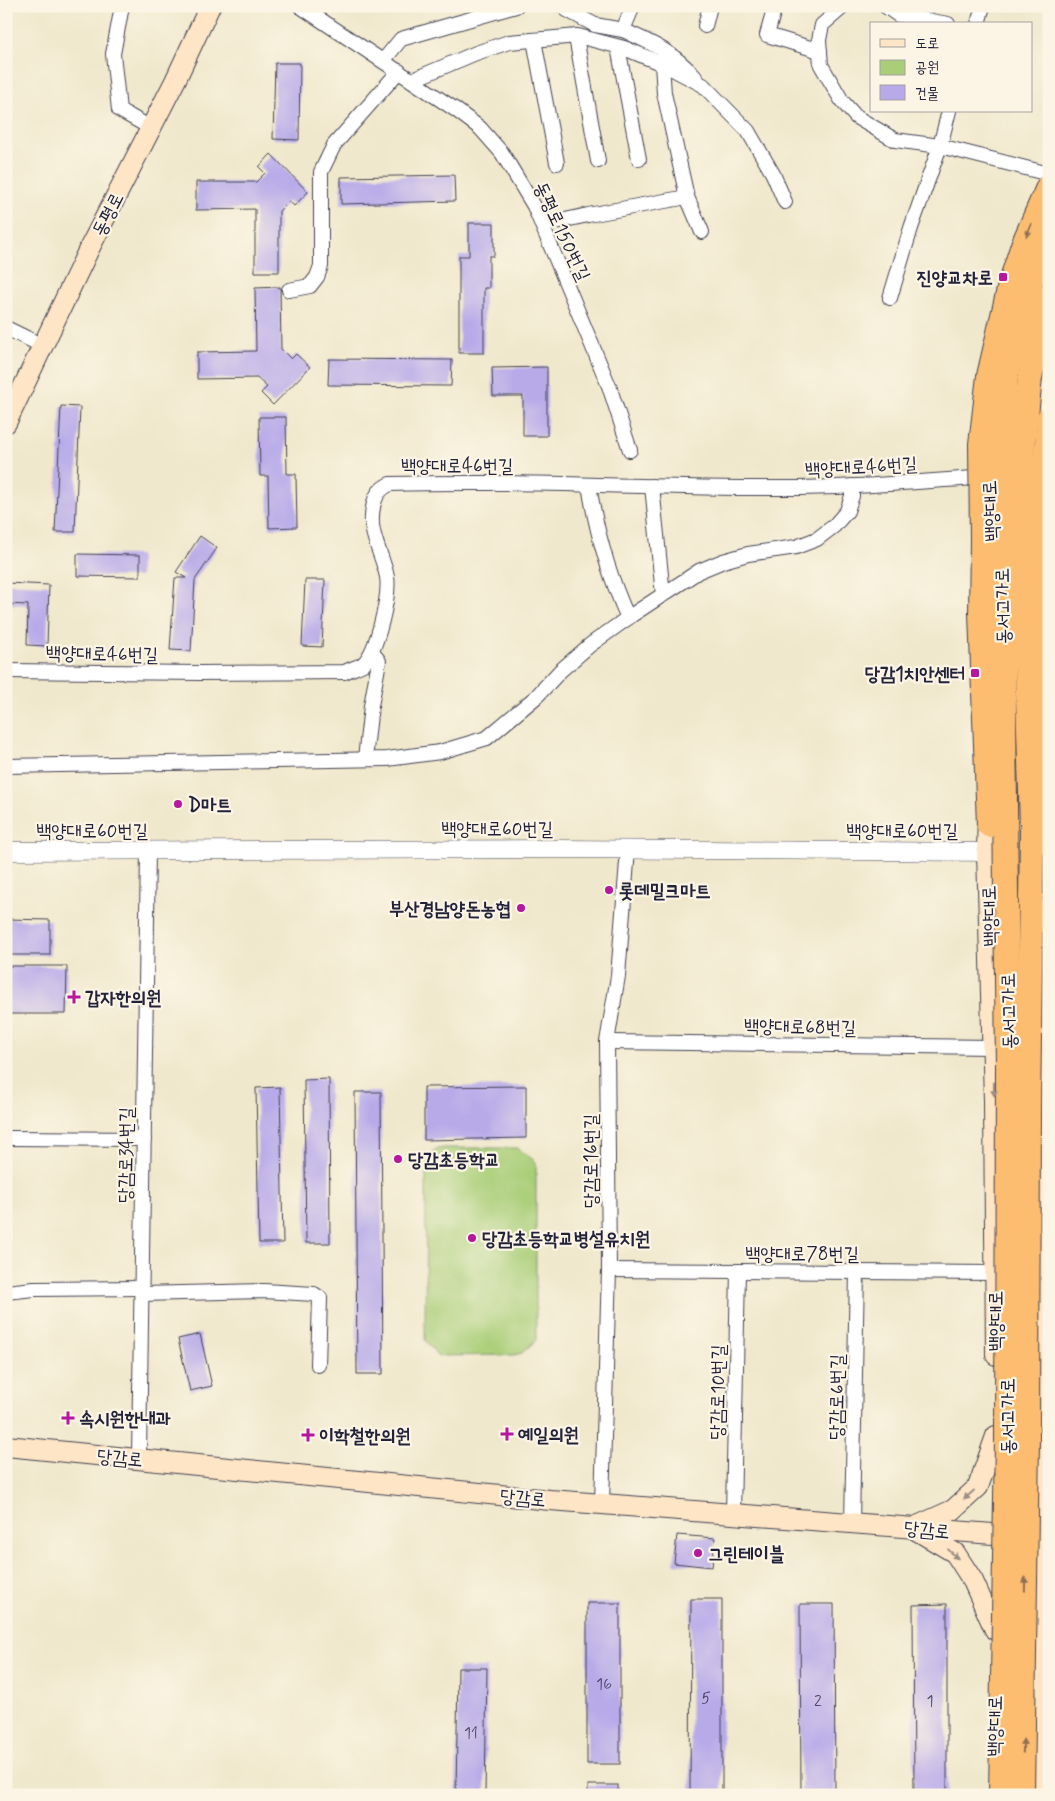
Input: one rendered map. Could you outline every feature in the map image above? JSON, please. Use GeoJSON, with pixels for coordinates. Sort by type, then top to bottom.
{"type":"FeatureCollection","features":[{"type":"Feature","properties":{"kind":"highway"},"geometry":{"type":"LineString","coordinates":[[1008,1068],[1002,1046],[989,829],[981,613],[981,444],[989,376],[1010,284],[1023,245],[1049,185]]}},
{"type":"Feature","properties":{"kind":"highway","name":"동서고가로"},"geometry":{"type":"LineString","coordinates":[[1001,1795],[1008,1429],[1008,1068],[1001,449],[1006,376],[1039,256],[1049,234]]}},
{"type":"Feature","properties":{"kind":"highway","name":"동서고가로"},"geometry":{"type":"LineString","coordinates":[[1022,1795],[1028,1440],[1028,1121],[1031,852],[1022,501],[1030,378],[1049,296]]}},
{"type":"Feature","properties":{"kind":"highway"},"geometry":{"type":"LineString","coordinates":[[1031,852],[1048,806],[1049,682],[1045,474],[1049,418]]}},
{"type":"Feature","properties":{"kind":"main road","name":"동평로"},"geometry":{"type":"LineString","coordinates":[[6,423],[210,6]]}},
{"type":"Feature","properties":{"kind":"main road","name":"백양대로"},"geometry":{"type":"LineString","coordinates":[[993,1795],[997,1535],[992,1047],[987,852],[992,553],[988,477],[993,406],[998,376],[1014,317],[1049,227]]}},
{"type":"Feature","properties":{"kind":"main road","name":"백양대로"},"geometry":{"type":"LineString","coordinates":[[1040,1795],[1044,884],[1038,776],[1035,613],[1027,480],[1031,416],[1049,329]]}},
{"type":"Feature","properties":{"kind":"main road","name":"백양대로"},"geometry":{"type":"LineString","coordinates":[[1035,613],[1049,469]]}},
{"type":"Feature","properties":{"kind":"main road"},"geometry":{"type":"LineString","coordinates":[[989,774],[998,792],[1013,796],[1024,791],[1038,776]]}},
{"type":"Feature","properties":{"kind":"main road"},"geometry":{"type":"LineString","coordinates":[[912,1528],[953,1510],[978,1487],[996,1436]]}},
{"type":"Feature","properties":{"kind":"main road","name":"당감로"},"geometry":{"type":"LineString","coordinates":[[6,1446],[602,1504],[1041,1538]]}},
{"type":"Feature","properties":{"kind":"main road"},"geometry":{"type":"LineString","coordinates":[[912,1528],[955,1553],[973,1581],[995,1630]]}},
{"type":"Feature","properties":{"kind":"street"},"geometry":{"type":"LineString","coordinates":[[122,6],[113,54],[119,110],[151,128]]}},
{"type":"Feature","properties":{"kind":"street","name":"동평로150번길"},"geometry":{"type":"LineString","coordinates":[[300,6],[412,80],[480,128],[506,160],[534,206],[609,386],[630,450]]}},
{"type":"Feature","properties":{"kind":"street"},"geometry":{"type":"LineString","coordinates":[[383,61],[401,39],[516,6]]}},
{"type":"Feature","properties":{"kind":"street"},"geometry":{"type":"LineString","coordinates":[[564,6],[567,10],[595,25],[623,30],[662,48],[685,66],[711,94]]}},
{"type":"Feature","properties":{"kind":"street"},"geometry":{"type":"LineString","coordinates":[[623,30],[633,6]]}},
{"type":"Feature","properties":{"kind":"street"},"geometry":{"type":"LineString","coordinates":[[705,26],[710,6]]}},
{"type":"Feature","properties":{"kind":"street"},"geometry":{"type":"LineString","coordinates":[[775,6],[767,35],[820,51]]}},
{"type":"Feature","properties":{"kind":"street"},"geometry":{"type":"LineString","coordinates":[[844,6],[822,25],[819,40],[821,65],[842,101],[856,117],[895,140],[940,146],[1049,174]]}},
{"type":"Feature","properties":{"kind":"street"},"geometry":{"type":"LineString","coordinates":[[885,6],[898,15],[937,22]]}},
{"type":"Feature","properties":{"kind":"street"},"geometry":{"type":"LineString","coordinates":[[979,22],[983,6]]}},
{"type":"Feature","properties":{"kind":"street"},"geometry":{"type":"LineString","coordinates":[[412,80],[476,53],[509,42],[576,37],[618,47],[662,64],[703,86],[748,131],[773,174],[785,202]]}},
{"type":"Feature","properties":{"kind":"street"},"geometry":{"type":"LineString","coordinates":[[576,37],[598,161]]}},
{"type":"Feature","properties":{"kind":"street"},"geometry":{"type":"LineString","coordinates":[[534,40],[557,163]]}},
{"type":"Feature","properties":{"kind":"street"},"geometry":{"type":"LineString","coordinates":[[618,47],[640,159]]}},
{"type":"Feature","properties":{"kind":"street"},"geometry":{"type":"LineString","coordinates":[[662,64],[664,93],[687,197],[702,232]]}},
{"type":"Feature","properties":{"kind":"street"},"geometry":{"type":"LineString","coordinates":[[289,290],[310,286],[317,277],[321,266],[321,172],[334,145],[399,72]]}},
{"type":"Feature","properties":{"kind":"street"},"geometry":{"type":"LineString","coordinates":[[890,298],[911,228],[940,146],[949,112]]}},
{"type":"Feature","properties":{"kind":"street"},"geometry":{"type":"LineString","coordinates":[[542,225],[687,197]]}},
{"type":"Feature","properties":{"kind":"street"},"geometry":{"type":"LineString","coordinates":[[6,328],[43,346]]}},
{"type":"Feature","properties":{"kind":"street","name":"백양대로46번길"},"geometry":{"type":"LineString","coordinates":[[6,671],[345,672],[362,664],[372,652],[383,613],[387,578],[373,532],[371,515],[376,496],[384,487],[390,484],[447,482],[770,488],[852,486],[988,477]]}},
{"type":"Feature","properties":{"kind":"street"},"geometry":{"type":"LineString","coordinates":[[589,485],[594,515],[612,580],[628,618]]}},
{"type":"Feature","properties":{"kind":"street"},"geometry":{"type":"LineString","coordinates":[[652,486],[663,595]]}},
{"type":"Feature","properties":{"kind":"street"},"geometry":{"type":"LineString","coordinates":[[6,766],[387,759],[440,752],[487,738],[536,697],[560,671],[590,645],[699,571],[723,561],[748,554],[796,547],[817,539],[834,526],[848,510],[852,496],[852,486]]}},
{"type":"Feature","properties":{"kind":"street"},"geometry":{"type":"LineString","coordinates":[[365,759],[371,706],[379,661],[372,652]]}},
{"type":"Feature","properties":{"kind":"street","name":"백양대로60번길"},"geometry":{"type":"LineString","coordinates":[[6,851],[628,849],[987,852],[1021,855],[1044,884]]}},
{"type":"Feature","properties":{"kind":"street","name":"당감로16번길"},"geometry":{"type":"LineString","coordinates":[[602,1504],[609,1270],[608,1042],[618,976],[628,849]]}},
{"type":"Feature","properties":{"kind":"street","name":"당감로34번길"},"geometry":{"type":"LineString","coordinates":[[139,1458],[148,851]]}},
{"type":"Feature","properties":{"kind":"street","name":"백양대로68번길"},"geometry":{"type":"LineString","coordinates":[[608,1042],[992,1047]]}},
{"type":"Feature","properties":{"kind":"street"},"geometry":{"type":"LineString","coordinates":[[6,1138],[144,1139]]}},
{"type":"Feature","properties":{"kind":"street","name":"백양대로78번길"},"geometry":{"type":"LineString","coordinates":[[609,1270],[995,1273]]}},
{"type":"Feature","properties":{"kind":"street","name":"당감로10번길"},"geometry":{"type":"LineString","coordinates":[[733,1514],[738,1271]]}},
{"type":"Feature","properties":{"kind":"street","name":"당감로6번길"},"geometry":{"type":"LineString","coordinates":[[852,1523],[857,1272]]}},
{"type":"Feature","properties":{"kind":"street"},"geometry":{"type":"LineString","coordinates":[[6,1292],[34,1289],[264,1291],[314,1294],[320,1298],[318,1365]]}},
{"type":"Feature","properties":{"kind":"green space"},"geometry":{"type":"Polygon","coordinates":[[[518,1148],[536,1162],[536,1340],[522,1353],[514,1355],[438,1356],[425,1340],[426,1164],[436,1149],[518,1148]]]}},
{"type":"Feature","properties":{"kind":"building"},"geometry":{"type":"Polygon","coordinates":[[[275,63],[300,63],[299,140],[273,139],[275,63]]]}},
{"type":"Feature","properties":{"kind":"building"},"geometry":{"type":"Polygon","coordinates":[[[271,154],[308,192],[294,206],[289,201],[279,211],[279,272],[255,272],[255,209],[196,210],[196,182],[256,182],[265,173],[259,167],[271,154]]]}},
{"type":"Feature","properties":{"kind":"building"},"geometry":{"type":"Polygon","coordinates":[[[454,175],[455,201],[341,204],[341,177],[454,175]]]}},
{"type":"Feature","properties":{"kind":"building"},"geometry":{"type":"Polygon","coordinates":[[[469,223],[494,223],[494,256],[489,256],[489,288],[484,288],[484,353],[459,353],[459,256],[469,256],[469,223]]]}},
{"type":"Feature","properties":{"kind":"building"},"geometry":{"type":"Polygon","coordinates":[[[280,287],[281,349],[291,359],[296,354],[310,367],[273,405],[261,393],[267,387],[257,378],[197,379],[197,352],[256,351],[255,288],[280,287]]]}},
{"type":"Feature","properties":{"kind":"building"},"geometry":{"type":"Polygon","coordinates":[[[329,359],[452,360],[451,386],[328,385],[329,359]]]}},
{"type":"Feature","properties":{"kind":"building"},"geometry":{"type":"Polygon","coordinates":[[[547,367],[547,436],[523,436],[523,396],[493,396],[492,368],[547,367]]]}},
{"type":"Feature","properties":{"kind":"building"},"geometry":{"type":"Polygon","coordinates":[[[61,406],[80,407],[75,532],[55,532],[61,406]]]}},
{"type":"Feature","properties":{"kind":"building"},"geometry":{"type":"Polygon","coordinates":[[[259,417],[286,417],[287,474],[296,474],[297,527],[269,528],[268,476],[260,476],[259,417]]]}},
{"type":"Feature","properties":{"kind":"building"},"geometry":{"type":"Polygon","coordinates":[[[200,536],[217,548],[195,580],[191,651],[170,650],[175,578],[186,578],[176,572],[200,536]]]}},
{"type":"Feature","properties":{"kind":"building"},"geometry":{"type":"Polygon","coordinates":[[[77,554],[140,555],[140,577],[77,576],[77,554]]]}},
{"type":"Feature","properties":{"kind":"building"},"geometry":{"type":"Polygon","coordinates":[[[305,580],[325,580],[322,647],[302,646],[305,580]]]}},
{"type":"Feature","properties":{"kind":"building"},"geometry":{"type":"Polygon","coordinates":[[[6,583],[49,585],[47,646],[27,645],[28,605],[6,604],[6,583]]]}},
{"type":"Feature","properties":{"kind":"building"},"geometry":{"type":"Polygon","coordinates":[[[6,919],[50,920],[50,955],[6,955],[6,919]]]}},
{"type":"Feature","properties":{"kind":"building"},"geometry":{"type":"Polygon","coordinates":[[[6,966],[67,966],[66,1014],[6,1014],[6,966]]]}},
{"type":"Feature","properties":{"kind":"building"},"geometry":{"type":"Polygon","coordinates":[[[329,1079],[330,1243],[306,1243],[304,1080],[329,1079]]]}},
{"type":"Feature","properties":{"kind":"building"},"geometry":{"type":"Polygon","coordinates":[[[526,1086],[526,1138],[424,1140],[424,1087],[526,1086]]]}},
{"type":"Feature","properties":{"kind":"building"},"geometry":{"type":"Polygon","coordinates":[[[280,1087],[283,1243],[259,1243],[256,1088],[280,1087]]]}},
{"type":"Feature","properties":{"kind":"building"},"geometry":{"type":"Polygon","coordinates":[[[355,1092],[381,1092],[383,1374],[357,1374],[355,1092]]]}},
{"type":"Feature","properties":{"kind":"building"},"geometry":{"type":"Polygon","coordinates":[[[200,1334],[212,1386],[190,1391],[178,1339],[200,1334]]]}},
{"type":"Feature","properties":{"kind":"building"},"geometry":{"type":"Polygon","coordinates":[[[677,1535],[715,1538],[712,1567],[674,1563],[677,1535]]]}},
{"type":"Feature","properties":{"kind":"building"},"geometry":{"type":"Polygon","coordinates":[[[691,1599],[722,1599],[722,1795],[690,1795],[691,1599]]]}},
{"type":"Feature","properties":{"kind":"building"},"geometry":{"type":"Polygon","coordinates":[[[587,1603],[620,1603],[620,1764],[587,1764],[587,1603]]]}},
{"type":"Feature","properties":{"kind":"building"},"geometry":{"type":"Polygon","coordinates":[[[800,1604],[834,1604],[835,1795],[801,1795],[800,1604]]]}},
{"type":"Feature","properties":{"kind":"building"},"geometry":{"type":"Polygon","coordinates":[[[947,1604],[947,1795],[914,1795],[913,1605],[947,1604]]]}},
{"type":"Feature","properties":{"kind":"building"},"geometry":{"type":"Polygon","coordinates":[[[458,1668],[487,1668],[485,1795],[456,1795],[458,1668]]]}},
{"type":"Feature","properties":{"kind":"building"},"geometry":{"type":"Polygon","coordinates":[[[588,1785],[618,1785],[618,1795],[588,1795],[588,1785]]]}},
{"type":"Feature","properties":{"kind":"place","name":"진양교차로"},"geometry":{"type":"Point","coordinates":[1003,277]}},
{"type":"Feature","properties":{"kind":"place","name":"당감1치안센터"},"geometry":{"type":"Point","coordinates":[975,673]}},
{"type":"Feature","properties":{"kind":"place","name":"D마트"},"geometry":{"type":"Point","coordinates":[178,804]}},
{"type":"Feature","properties":{"kind":"place","name":"롯데밀크마트"},"geometry":{"type":"Point","coordinates":[609,890]}},
{"type":"Feature","properties":{"kind":"place","name":"부산경남양돈농협"},"geometry":{"type":"Point","coordinates":[521,908]}},
{"type":"Feature","properties":{"kind":"place","name":"갑자한의원"},"geometry":{"type":"Point","coordinates":[74,997]}},
{"type":"Feature","properties":{"kind":"place","name":"당감초등학교"},"geometry":{"type":"Point","coordinates":[398,1159]}},
{"type":"Feature","properties":{"kind":"place","name":"당감초등학교병설유치원"},"geometry":{"type":"Point","coordinates":[472,1238]}},
{"type":"Feature","properties":{"kind":"place","name":"속시원한내과"},"geometry":{"type":"Point","coordinates":[68,1418]}},
{"type":"Feature","properties":{"kind":"place","name":"예일의원"},"geometry":{"type":"Point","coordinates":[507,1434]}},
{"type":"Feature","properties":{"kind":"place","name":"이학철한의원"},"geometry":{"type":"Point","coordinates":[308,1435]}},
{"type":"Feature","properties":{"kind":"place","name":"그린테이블"},"geometry":{"type":"Point","coordinates":[698,1553]}}]}
